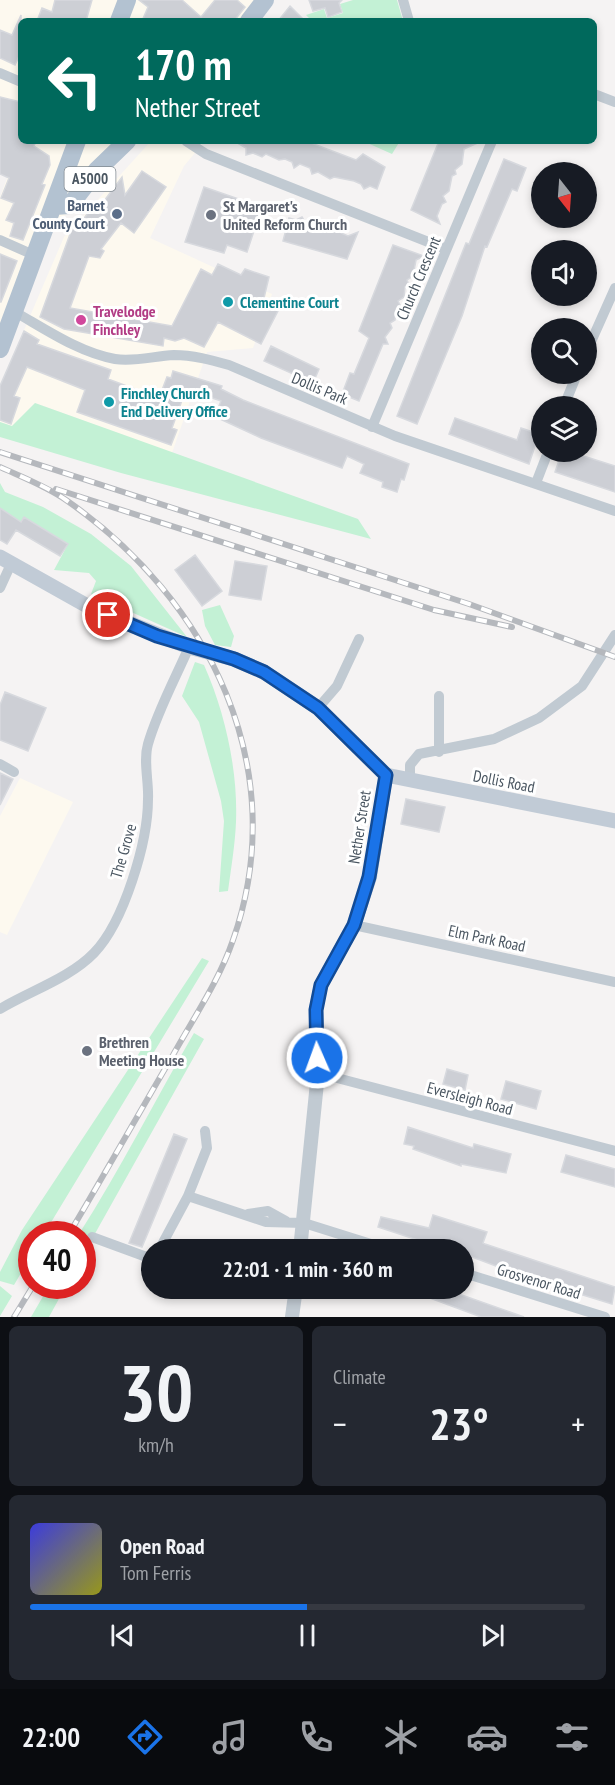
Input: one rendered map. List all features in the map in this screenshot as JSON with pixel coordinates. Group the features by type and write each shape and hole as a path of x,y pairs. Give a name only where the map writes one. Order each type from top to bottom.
{"main road":[{"path":"120,18 127,0"},
{"path":"251,18 265,0"},
{"path":"74,152 93,155 120,144"},
{"name":"A5000","path":"54,206 70,205 97,170 123,144"},
{"path":"74,152 97,170"},
{"path":"0,349 74,152"},
{"name":"Nether Street","path":"6,561 91,608 189,647 234,659 264,672 318,708 386,775"},
{"name":"Dollis Road","path":"386,775 615,821"}],"street":[{"path":"403,0 408,18"},
{"path":"0,74 18,81"},
{"path":"597,95 615,102"},
{"path":"191,144 206,154 446,249"},
{"name":"Church Crescent","path":"372,427 491,144"},
{"path":"0,240 36,256"},
{"path":"597,328 615,288"},
{"name":"Dollis Park","path":"15,312 71,343 113,358 135,360 174,355 200,357 229,365 372,427 615,511"},
{"path":"536,483 544,462"},
{"path":"0,588 6,561"},
{"path":"410,781 410,765 419,754 439,752 494,739 539,718 582,686 615,635"},
{"path":"318,708 337,686 359,639"},
{"name":"The Grove","path":"0,1009 69,972 94,954 104,941 133,876 143,842 148,798 148,744 189,647"},
{"path":"439,752 440,696"},
{"path":"0,764 14,772"},
{"name":"Nether Street","path":"302,1239 318,1073 316,1010 321,985 354,925 369,877 386,775"},
{"name":"Elm Park Road","path":"354,925 615,982"},
{"name":"Eversleigh Road","path":"318,1073 615,1151"},
{"path":"165,1239 188,1196 207,1148 205,1131"},
{"path":"188,1196 266,1222 304,1223 355,1239"},
{"path":"96,1238 141,1254"},
{"name":"Grosvenor Road","path":"474,1276 605,1317"},
{"path":"292,1317 294,1299"}],"shaded area":[{"path":"0,0 265,0 250,18 18,18 18,144 124,144 97,171 36,255 0,349 0,197 11,168 0,163"},
{"path":"148,144 202,144 184,166 150,238 272,294 253,348 207,352 172,453 35,403 12,426 0,422 0,386 64,237"},
{"path":"20,778 73,802 7,935 0,932 0,816"}],"green space":[{"path":"353,0 397,0 402,18 327,18 343,13 340,4"},
{"path":"324,9 327,18 309,18 306,15"},
{"path":"370,144 398,144 392,154"},
{"path":"35,403 358,519 371,539 121,473 0,437 0,422 12,426"},
{"path":"0,483 5,492 43,507 91,534 131,566 187,637 91,594 96,581 89,573 54,570 68,544 24,517 21,522 0,509"},
{"path":"220,605 234,636 231,647 215,645 205,626 202,610"},
{"path":"195,662 204,665 218,702 229,742 235,782 236,822 228,891 219,892 224,821 221,801 199,722 182,696"},
{"path":"202,958 209,961 52,1221 28,1221"},
{"path":"194,1033 204,1039 96,1232 96,1221 87,1221"},
{"path":"18,1238 18,1278 14,1285 0,1281 0,1272"},
{"path":"0,1286 12,1296 0,1316"},
{"path":"41,1299 59,1299 49,1317 31,1317"}],"building":[{"path":"55,0 92,0 87,18 38,18 42,8 52,12"},
{"path":"139,0 182,0 201,17 215,0 237,0 245,7 236,18 143,18 148,7"},
{"path":"309,0 342,0 339,3 342,12 328,17 325,8 313,11"},
{"path":"290,6 302,18 280,18"},
{"path":"18,22 18,58 15,65 0,58 0,30 12,35"},
{"path":"0,97 18,101 18,144 35,144 34,146 49,156 50,165 42,184 45,185 23,240 10,236 14,223 6,220 14,203 1,198 9,178 0,174"},
{"path":"239,144 314,144 356,160 363,154 385,167 377,189 370,186 364,189 361,184 354,181 334,177 330,179 318,172 312,174 310,168 300,164 294,168 292,162 285,159 279,160 266,154 262,157 253,153 246,155 246,148"},
{"path":"438,144 475,144 464,149 462,164 455,170 456,174 452,176 449,191 443,196 446,202 442,204 437,216 440,224 411,210"},
{"path":"504,159 526,168 517,191 512,189 487,247 485,246 462,316 417,424 397,416 466,243 469,244"},
{"path":"142,171 166,187 134,233 121,223 101,249 104,251 100,258 89,256 70,308 172,326 201,269 212,275 218,264 241,275 245,269 269,277 264,298 280,307 261,344 218,322 204,347 184,338 175,341 164,338 163,346 64,329 40,317 74,223 79,226 95,202 101,205 122,177 125,195"},
{"path":"204,187 262,207 247,252 227,245 224,253 185,242"},
{"path":"302,217 305,222 312,224 318,222 321,228 333,232 338,228 341,233 348,236 358,232 347,259 283,241 289,218 296,220"},
{"path":"393,245 424,256 416,260 413,276 407,280 409,285 405,287 404,297 398,301 401,307 396,309 395,320 390,323 392,328 385,337 388,344 383,344 359,401 342,394 350,373 354,374 369,338 359,331"},
{"path":"0,254 17,261 1,302 0,302"},
{"path":"24,331 39,340 37,344 111,370 108,379 159,398 167,377 171,378 173,371 222,386 221,389 243,400 409,464 404,480 401,479 397,492 382,487 383,482 360,473 364,464 347,456 342,468 261,438 218,418 222,407 219,406 221,401 189,390 188,393 185,392 172,428 177,430 171,445 77,412 85,390 27,367 14,396 20,398 11,424 0,420 0,386"},
{"path":"271,346 319,369 313,383 264,361"},
{"path":"455,418 517,440 521,428 531,431 529,464 449,434"},
{"path":"597,460 615,466 615,492 555,472 558,462"},
{"path":"0,508 21,522 24,517 68,544 60,556 16,530 7,544 0,540"},
{"path":"195,555 222,591 202,606 175,570"},
{"path":"235,561 267,566 261,600 229,595"},
{"path":"5,692 46,708 28,751 0,740 0,705"},
{"path":"0,773 13,779 0,805"},
{"path":"406,799 445,807 439,832 401,824"},
{"path":"447,1069 468,1075 465,1090 443,1084"},
{"path":"506,1081 541,1091 536,1109 501,1099"},
{"path":"408,1127 473,1148 474,1144 511,1154 506,1173 461,1164 461,1166 413,1149 414,1146 404,1144"},
{"path":"174,1134 187,1139 145,1239 141,1239 141,1247 129,1243"},
{"path":"566,1155 615,1169 615,1187 561,1172"},
{"path":"433,1215 487,1232 483,1243 485,1244 615,1287 612,1304 525,1277 474,1258 474,1239 415,1239 378,1227 381,1217 429,1228"},
{"path":"433,1299 473,1299 524,1317 481,1317"}],"railway":[{"path":"0,452 469,604 615,657"},
{"path":"0,467 66,500 117,541 161,587 198,638 226,693 244,752 252,813 249,876 233,940 221,970 77,1221"},
{"path":"56,489 434,610 512,627"},
{"path":"14,1317 25,1299"}],"place":[{"name":"Barnet County Court","path":"117,214"},
{"name":"St Margaret's United Reform Church","path":"211,215"},
{"name":"Clementine Court","path":"228,302"},
{"name":"Travelodge Finchley","path":"81,320"},
{"name":"Finchley Church End Delivery Office","path":"109,402"},
{"name":"Brethren Meeting House","path":"87,1051"}],"route":[{"path":"108,615 157,636 234,659 264,672 318,708 386,775 369,877 354,925 321,985 316,1010 317,1058"}]}
